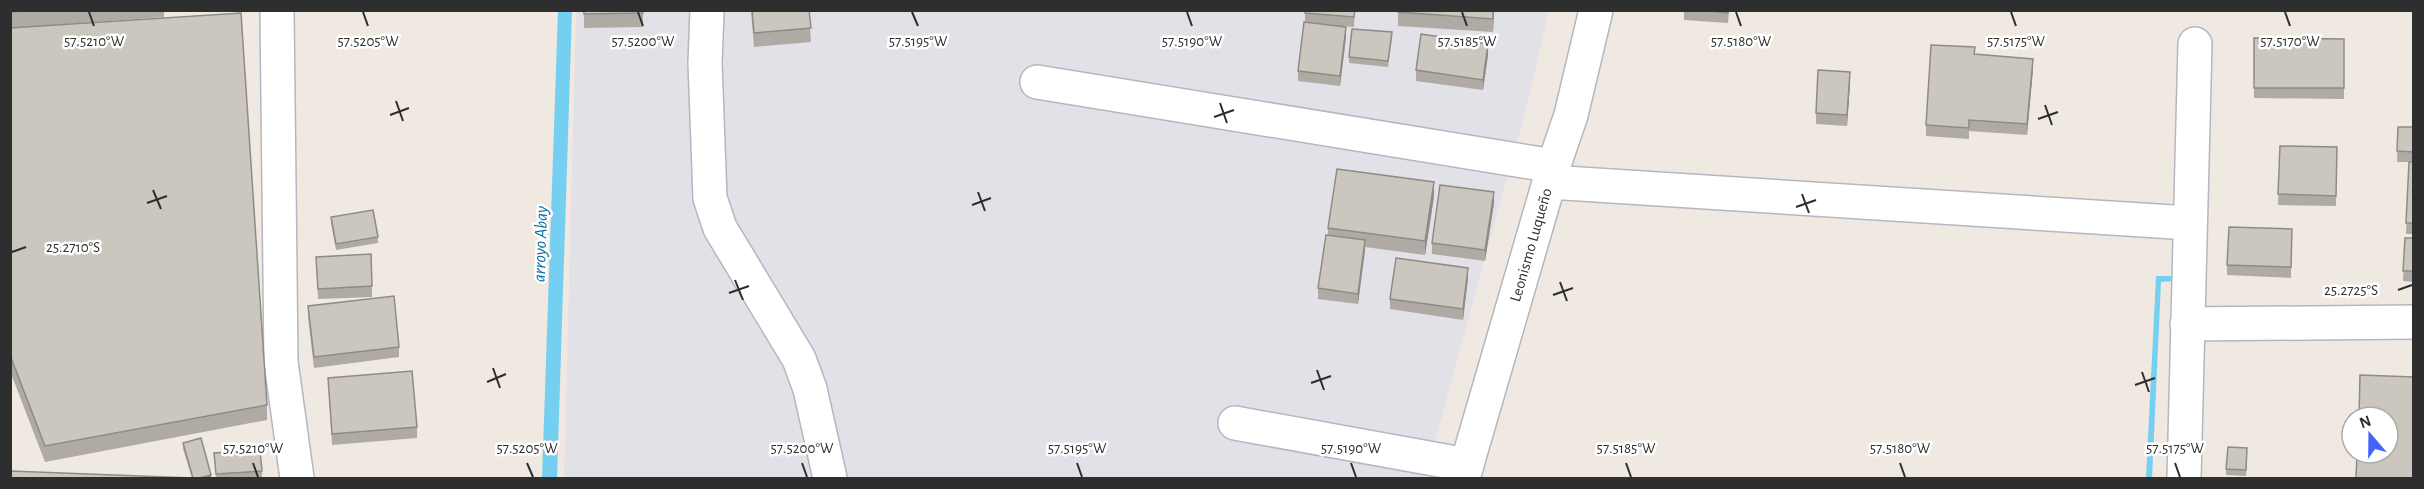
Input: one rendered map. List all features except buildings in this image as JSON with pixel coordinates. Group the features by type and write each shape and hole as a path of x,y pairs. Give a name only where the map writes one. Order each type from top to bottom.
{"street":[{"path":"277,10 281,362 297,478"},
{"path":"706,10 705,63 710,198 720,228 799,359 810,389 830,478"},
{"name":"Leonismo Luqueño","path":"1465,472 1551,174 1571,115 1596,10"},
{"path":"2184,478 2195,44"},
{"path":"1037,82 1551,174 2189,223"},
{"path":"2187,324 2414,322"},
{"path":"1235,423 1465,472"}],"shaded area":[{"path":"576,11 1549,11 1527,105 1425,478 564,478"}],"water":[{"path":"558,11 572,11 557,478 542,478"},
{"path":"2156,276 2174,276 2174,281 2161,282 2152,478 2146,478"}],"water label":[{"name":"arroyo Abay","path":"541,244"}]}
